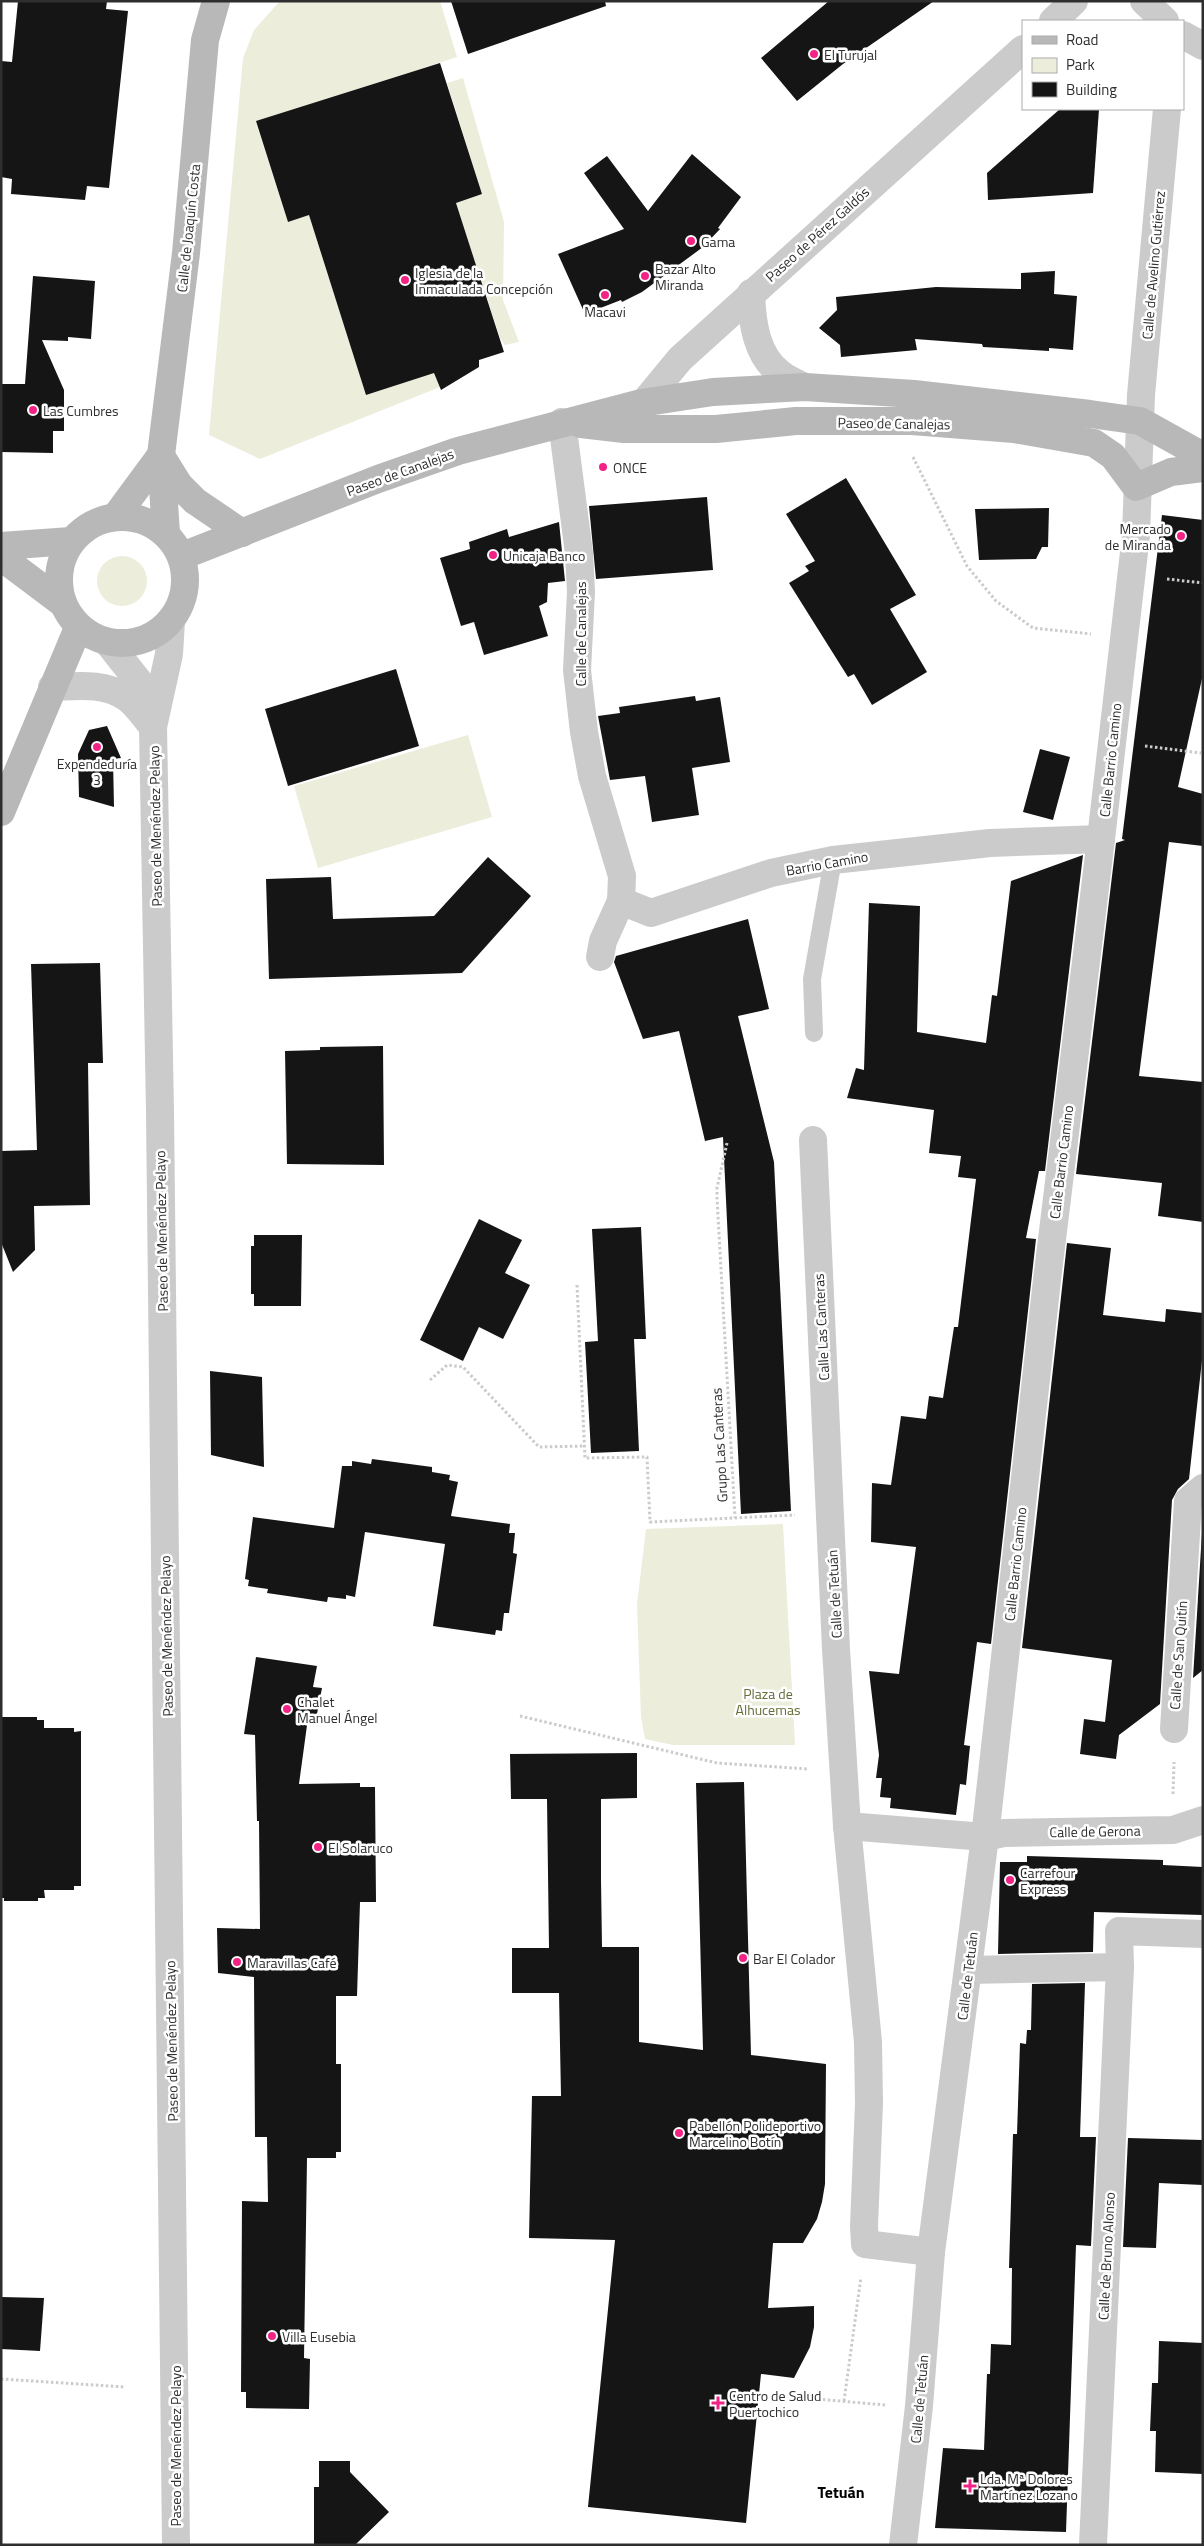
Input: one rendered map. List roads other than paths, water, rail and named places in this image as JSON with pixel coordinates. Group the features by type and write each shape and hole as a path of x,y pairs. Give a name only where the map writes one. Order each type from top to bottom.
{"street":[{"name":"Calle de Joaquín Costa","path":"166,534 160,455 186,252 206,40 216,1"},
{"path":"1054,20 1074,1"},
{"path":"1144,1 1164,20"},
{"path":"1184,36 1203,46"},
{"name":"Paseo de Pérez Galdós","path":"624,429 641,403 680,359 751,293 952,116 1022,50"},
{"name":"Calle de Avelino Gutiérrez","path":"1136,487 1167,110"},
{"name":"Paseo de Canalejas","path":"751,293 752,321 763,354 781,375 805,387"},
{"name":"Paseo de Canalejas","path":"242,533 458,451 562,422 641,403 713,392 805,387 914,394 1140,421 1203,456"},
{"name":"Paseo de Canalejas","path":"562,422 624,429 716,429 796,422 883,421 1014,428 1094,443 1113,456 1136,487"},
{"name":"Calle de Canalejas","path":"562,422 579,553 581,592 577,670 584,732 592,776 622,876 621,901"},
{"name":"Calle de Joaquín Costa","path":"116,516 160,455"},
{"path":"160,455 179,485 195,500 242,533"},
{"path":"1136,487 1171,472 1203,468"},
{"name":"Calle Barrio Camino","path":"986,1837 1047,1280 1136,535 1136,487"},
{"path":"1,557 61,602 78,628 109,644 140,641 171,621 185,590 182,556 166,534 144,520 116,516 89,525 71,541 59,566 61,602"},
{"path":"182,556 242,533"},
{"path":"1,546 71,541"},
{"name":"Paseo de Menéndez Pelayo","path":"171,621 169,654 153,727 160,1121 176,2545"},
{"path":"1,812 78,628"},
{"name":"Paseo de Menéndez Pelayo","path":"109,644 140,683 153,727"},
{"path":"52,687 90,685 110,689 127,698 153,727"},
{"name":"Barrio Camino","path":"621,901 651,913 771,873 833,860 990,843 1101,839"},
{"path":"600,957 603,941 621,901"},
{"name":"Calle Las Canteras","path":"813,1140 830,1513"},
{"name":"Calle de San Quitín","path":"1174,1729 1188,1501 1203,1488"},
{"name":"Calle de Tetuán","path":"830,1513 847,1826 868,2042 869,2103 864,2226 865,2244 931,2252"},
{"name":"Calle de Gerona","path":"986,1837 1004,1834 1173,1830 1203,1820"},
{"path":"847,1826 986,1837"},
{"name":"Calle de Tetuán","path":"903,2545 918,2406 931,2252 986,1837"},
{"name":"Calle de Bruno Alonso","path":"1093,2545 1120,1967 1118,1931 1203,1934"},
{"path":"968,1970 1120,1967"}],"lane":[{"path":"814,1033 812,979 833,860"}],"place":[{"name":"El Turujal","path":"814,54"},
{"name":"Gama","path":"691,241"},
{"name":"Bazar Alto Miranda","path":"645,276"},
{"name":"Iglesia de la Inmaculada Concepción","path":"405,280"},
{"name":"Macavi","path":"605,295"},
{"name":"Las Cumbres","path":"33,410"},
{"name":"ONCE","path":"603,467"},
{"name":"Mercado de Miranda","path":"1181,536"},
{"name":"Unicaja Banco","path":"493,555"},
{"name":"Expendeduría 3","path":"97,747"},
{"name":"Chalet Manuel Ángel","path":"287,1709"},
{"name":"El Solaruco","path":"318,1847"},
{"name":"Carrefour Express","path":"1010,1880"},
{"name":"Bar El Colador","path":"743,1958"},
{"name":"Maravillas Café","path":"237,1962"},
{"name":"Pabellón Polideportivo Marcelino Botín","path":"679,2133"},
{"name":"Villa Eusebia","path":"272,2336"},
{"name":"Centro de Salud Puertochico","path":"718,2403"},
{"name":"Lda. Mª Dolores Martínez Lozano","path":"970,2486"}],"district":[{"name":"Tetuán","path":"841,2492"}],"park label":[{"name":"Plaza de Alhucemas","path":"768,1702"}]}
